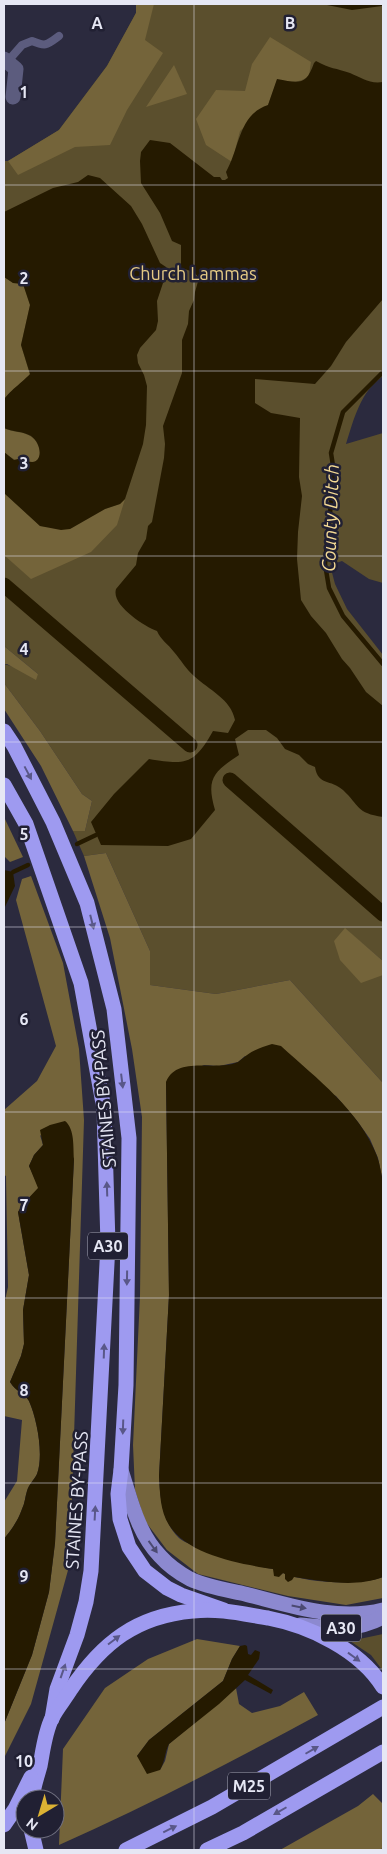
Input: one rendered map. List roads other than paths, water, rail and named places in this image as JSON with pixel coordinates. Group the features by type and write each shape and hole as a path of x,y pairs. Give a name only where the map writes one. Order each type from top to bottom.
{"highway":[{"name":"STAINES BY-PASS","path":"4,730 53,822 87,903 114,1009 129,1138 126,1375 118,1494 120,1519 129,1547 145,1571 167,1588 197,1602 224,1610"},
{"name":"STAINES BY-PASS","path":"4,785 26,824 81,983 104,1109 108,1244 92,1570 77,1635 57,1689 52,1719"},
{"path":"34,1789 52,1719 91,1660 102,1649 128,1630 149,1620 193,1610 224,1610 296,1625 327,1640 356,1658 379,1680 383,1687"},
{"name":"M25","path":"126,1850 212,1807 383,1707"},
{"name":"M25","path":"207,1850 243,1832 383,1752"},
{"path":"4,1825 42,1756"}],"main road":[{"name":"A30","path":"121,1470 131,1506 146,1537 160,1556 189,1578 231,1591 318,1611 341,1614 372,1613 383,1610"},
{"name":"A30","path":"296,1625 347,1629 374,1622 383,1617"}],"street":[{"path":"6,60 16,69 13,97"}],"lane":[{"path":"6,60 22,45 32,41 43,46 60,36"}],"waterway":[{"name":"County Ditch","path":"383,372 343,412 331,453 334,472 325,564 329,588 343,616 383,664"},
{"path":"4,585 190,745"},
{"path":"230,780 383,914"},
{"path":"77,844 96,835"},
{"path":"13,872 28,865"}],"park label":[{"name":"Church Lammas","path":"193,273"}]}
